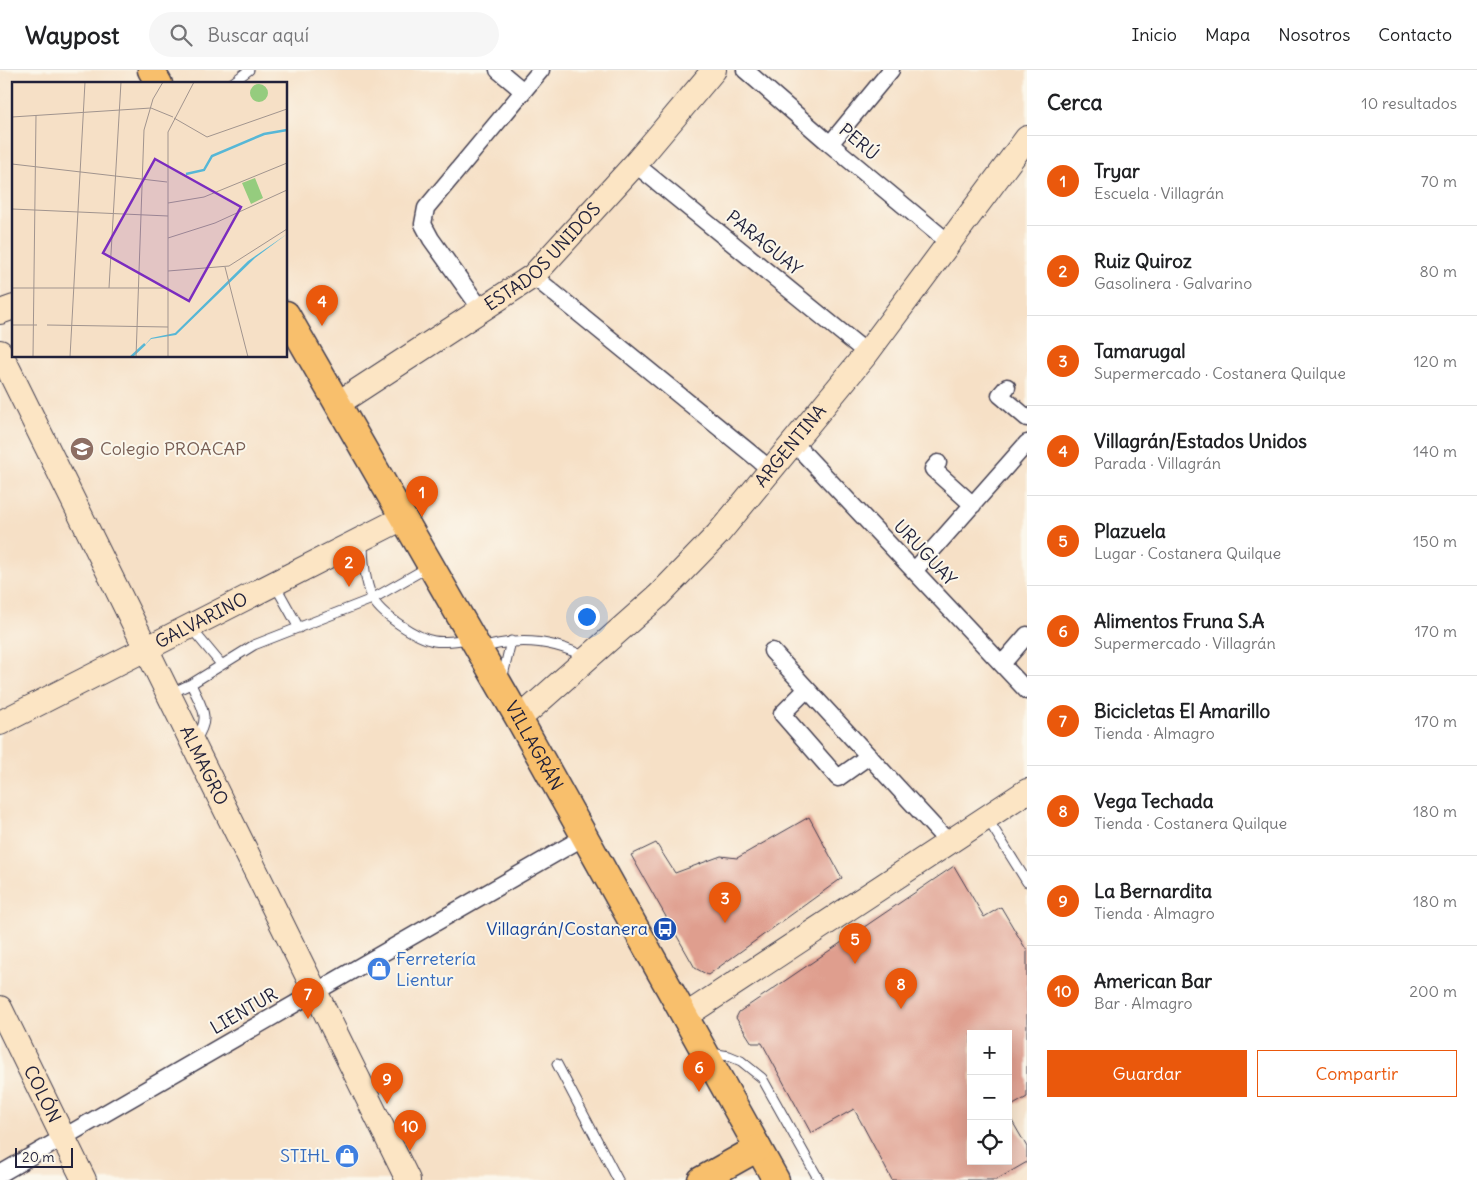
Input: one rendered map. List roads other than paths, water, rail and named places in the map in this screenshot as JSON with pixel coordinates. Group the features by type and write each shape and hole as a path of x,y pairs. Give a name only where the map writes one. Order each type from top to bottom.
{"main road":[{"path":"151,70 158,82"},
{"name":"ESTADOS UNIDOS","path":"337,404 481,308 533,276 635,164 714,70"},
{"name":"ARGENTINA","path":"518,719 588,658 690,564 718,534 866,353 1027,138"},
{"path":"0,312 12,308"},
{"name":"VILLAGRÁN","path":"288,318 500,687 685,1016 758,1148 768,1177"},
{"name":"ALMAGRO","path":"0,352 408,1180"},
{"name":"GALVARINO","path":"0,723 403,518"},
{"path":"685,1016 1027,792"},
{"name":"COLÓN","path":"0,1008 84,1180"},
{"path":"701,1180 758,1148"}],"street":[{"path":"498,70 523,91"},
{"path":"481,308 431,240 424,224 426,208 540,70"},
{"name":"PERÚ","path":"746,70 830,144 950,243"},
{"path":"830,144 891,70"},
{"name":"PARAGUAY","path":"635,164 866,353"},
{"path":"533,276 770,469"},
{"path":"1007,387 1000,395 1027,418"},
{"name":"URUGUAY","path":"794,442 1027,691"},
{"path":"914,571 1027,443"},
{"path":"938,463 933,468 972,505"},
{"path":"1002,664 1027,635"},
{"path":"772,651 948,842"},
{"path":"807,689 782,714 838,778 869,756"},
{"name":"LIENTUR","path":"0,1174 316,994 584,837"}],"lane":[{"path":"234,82 249,70"},
{"path":"363,538 363,566 372,599 407,630 435,642 475,644 511,641 546,643 574,651 588,658"},
{"path":"169,694 191,684 254,645 372,599 430,566"},
{"path":"274,584 299,628"},
{"path":"190,627 221,664"},
{"path":"500,687 511,641"},
{"path":"191,684 205,716 204,728 193,743"},
{"path":"986,818 1027,882"},
{"path":"705,1053 717,1053 735,1059 752,1069 762,1078 819,1180"},
{"path":"557,1064 618,1180"}],"place":[{"name":"Villagrán/Estados Unidos","path":"322,326"},
{"name":"Colegio PROACAP","path":"82,449"},
{"name":"Tryar","path":"422,517"},
{"name":"Ruiz Quiroz","path":"349,587"},
{"name":"Tamarugal","path":"725,923"},
{"name":"Villagrán/Costanera","path":"665,929"},
{"name":"Plazuela","path":"855,964"},
{"name":"Ferretería Lientur","path":"379,969"},
{"name":"Vega Techada","path":"901,1009"},
{"name":"Bicicletas El Amarillo","path":"308,1019"},
{"name":"Alimentos Fruna S.A","path":"699,1092"},
{"name":"La Bernardita","path":"387,1104"},
{"name":"American Bar","path":"410,1151"},
{"name":"STIHL","path":"347,1156"}]}
